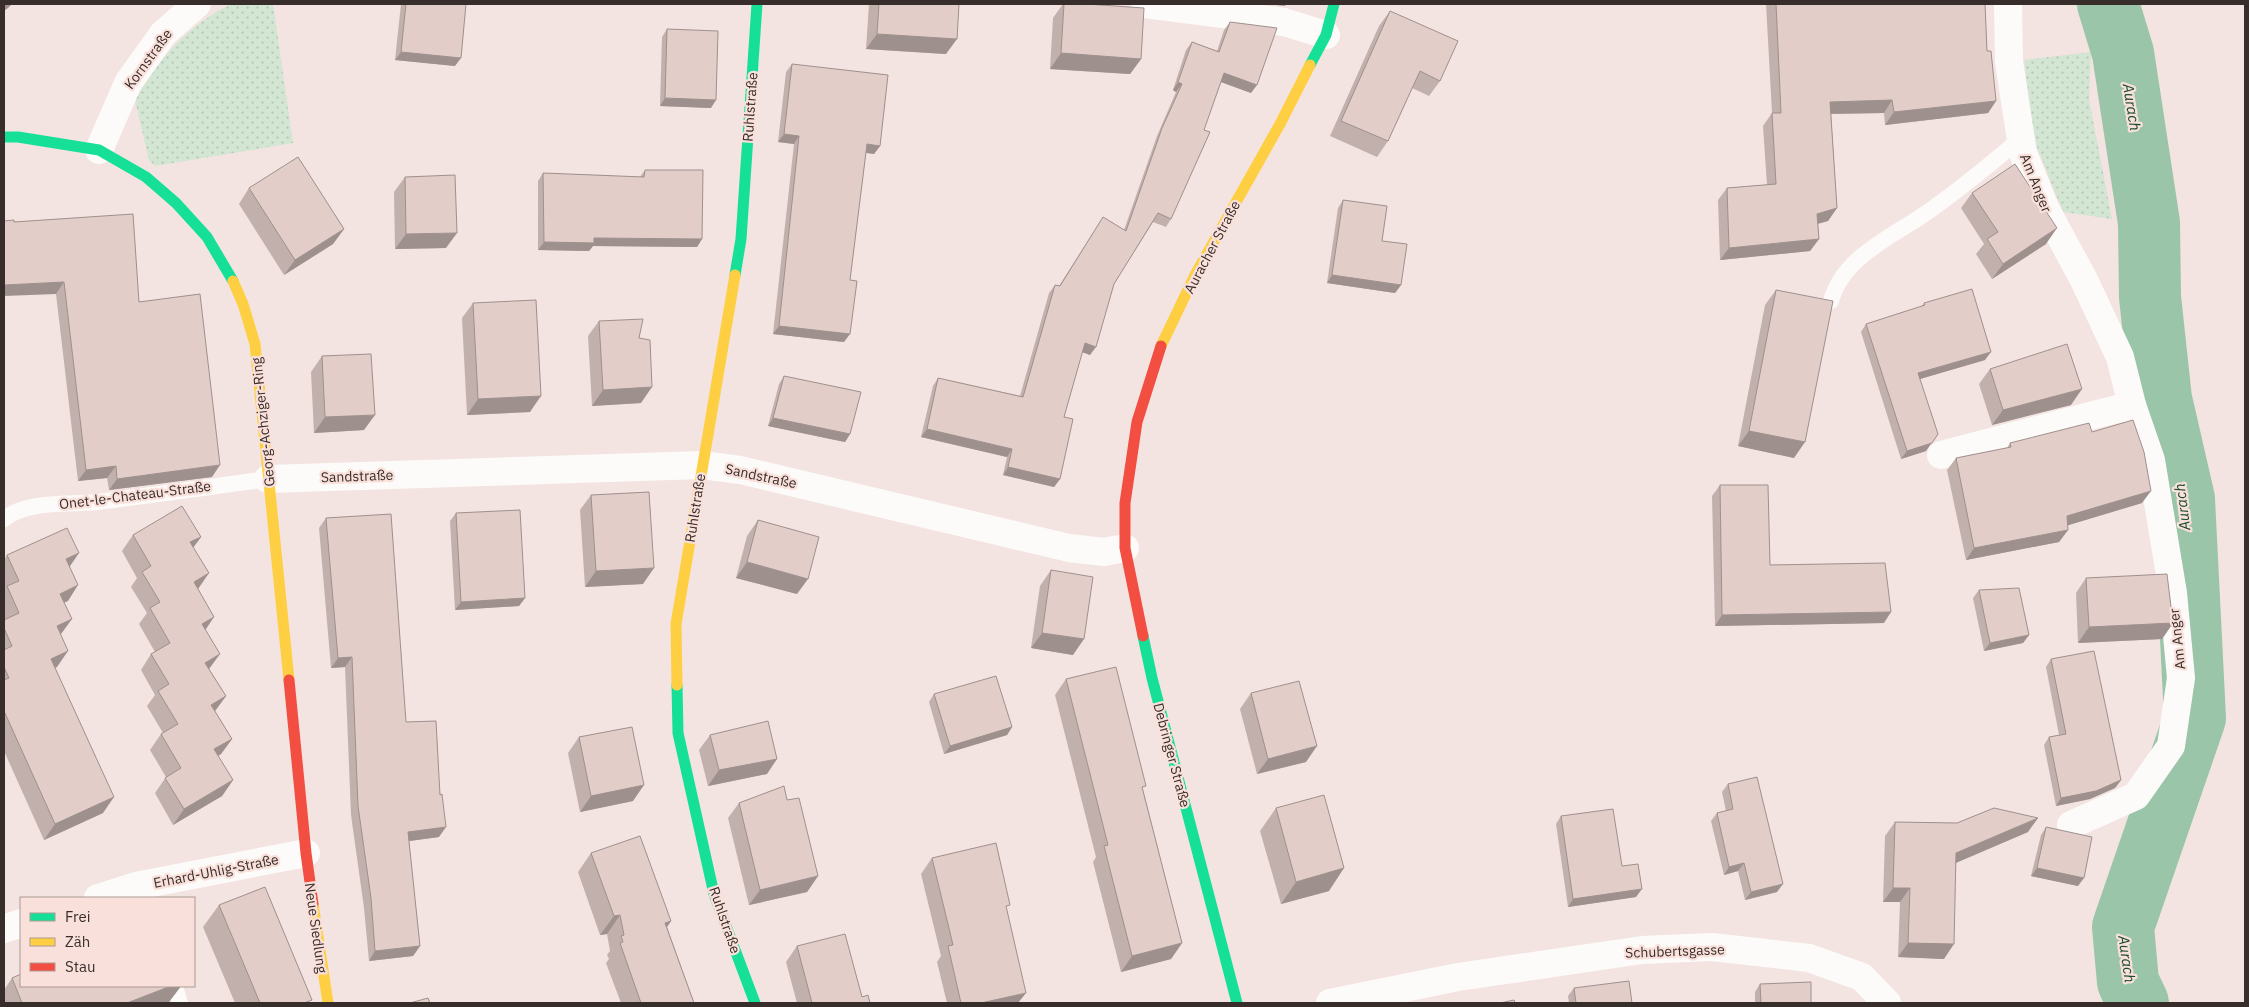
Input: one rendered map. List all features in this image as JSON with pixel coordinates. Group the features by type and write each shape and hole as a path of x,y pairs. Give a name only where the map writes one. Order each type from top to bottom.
{"street":[{"name":"Kornstraße","path":"99,150 128,83 163,34 197,4"},
{"name":"Ruhlstraße","path":"755,1003 714,894 678,733 676,624 742,239 757,4"},
{"path":"1146,4 1284,22 1326,35"},
{"name":"Auracher Straße","path":"1125,503 1137,422 1159,351 1195,275 1280,124 1326,35 1334,4"},
{"name":"Am Anger","path":"2008,4 2009,62 2023,154 2045,208 2084,280 2120,357 2132,405 2151,460 2173,593 2181,678 2170,746 2136,796 2071,825"},
{"name":"Georg-Achziger-Ring","path":"4,137 18,137 99,150 146,177 176,203 207,237 230,274 243,304 255,344 306,853"},
{"path":"1941,455 2132,405"},
{"name":"Sandstraße","path":"268,479 702,465 740,470 1069,548 1104,552 1125,548"},
{"name":"Debringer Straße","path":"1125,503 1125,548 1152,678 1238,1003"},
{"name":"Erhard-Uhlig-Straße","path":"105,897 150,891 306,853"},
{"name":"Neue Siedlung","path":"306,853 328,1003"},
{"path":"4,929 20,923"},
{"name":"Schubertsgasse","path":"1330,1003 1423,994 1458,977 1642,950 1712,947 1809,958 1862,977 1887,1003"}],"lane":[{"path":"1831,301 1834,288 1862,255 1935,207 2020,139"},
{"name":"Onet-le-Chateau-Straße","path":"4,519 9,515 38,506 94,502 268,479"},
{"path":"175,987 180,1003"}],"green space":[{"path":"231,4 273,4 293,143 155,166 149,160 135,101 153,72 175,45 201,22"},
{"path":"2091,52 2089,99 2112,219 2063,212 2034,140 2024,60"}],"building":[{"path":"406,4 466,4 461,58 401,52"},
{"path":"879,4 959,4 957,39 877,34"},
{"path":"1064,4 1144,8 1141,59 1061,53"},
{"path":"1776,4 1985,4 1987,51 1991,51 1996,101 1894,112 1892,100 1830,102 1837,208 1817,214 1819,239 1729,248 1727,188 1776,184 1772,113 1781,113"},
{"path":"1390,11 1458,41 1440,81 1420,71 1388,141 1341,121"},
{"path":"1230,22 1277,28 1257,85 1224,73 1204,130 1210,132 1171,219 1158,213 1114,284 1096,347 1085,343 1064,417 1073,419 1060,479 1008,467 1012,449 927,429 938,378 1023,397 1055,285 1060,286 1103,217 1126,231 1162,128 1182,84 1178,82 1192,42 1219,52"},
{"path":"667,29 718,31 716,100 665,98"},
{"path":"792,64 888,75 880,146 867,144 850,280 857,281 850,334 779,326 799,136 784,134"},
{"path":"298,157 344,229 295,260 249,188"},
{"path":"2015,164 2057,228 2003,264 1987,239 1998,232 1972,193"},
{"path":"645,170 703,170 702,239 594,238 594,243 544,242 543,173 644,177"},
{"path":"455,175 457,233 406,234 405,177"},
{"path":"1343,200 1387,206 1382,241 1407,244 1401,285 1332,275"},
{"path":"133,214 139,302 200,294 220,465 117,479 116,466 86,470 64,282 4,285 4,221 14,220 14,222"},
{"path":"1972,289 1991,352 1918,373 1938,434 1932,443 1907,451 1866,324 1925,305 1924,303"},
{"path":"1776,290 1833,301 1805,442 1749,431"},
{"path":"536,300 541,396 478,399 473,303"},
{"path":"643,319 639,338 650,340 652,387 603,390 599,321"},
{"path":"2067,344 2082,389 2003,410 1990,369"},
{"path":"371,354 375,415 325,417 322,356"},
{"path":"784,376 861,392 850,434 773,418"},
{"path":"2133,420 2144,452 2151,491 2067,516 2068,530 1974,548 1956,458 2011,447 2010,443 2089,423 2092,432"},
{"path":"1720,485 1768,485 1770,565 1885,563 1891,612 1722,615"},
{"path":"649,492 654,568 596,571 591,495"},
{"path":"182,506 201,537 190,542 209,573 194,582 214,617 202,624 220,654 205,663 226,696 211,705 232,739 214,749 233,780 184,809 165,778 181,768 161,734 178,724 158,691 169,684 151,654 170,643 150,608 160,602 142,572 151,566 133,535"},
{"path":"520,510 525,598 461,602 456,513"},
{"path":"391,514 406,722 436,721 440,795 442,794 446,827 408,832 420,946 375,951 371,898 358,806 352,657 338,658 326,518"},
{"path":"758,520 819,537 808,579 747,562"},
{"path":"67,528 79,553 66,559 78,585 60,594 72,619 57,626 68,651 51,659 114,797 55,824 4,711 4,680 9,678 4,667 4,650 12,646 4,628 4,620 19,613 7,586 19,581 7,555"},
{"path":"1051,570 1093,577 1084,639 1042,633"},
{"path":"2167,574 2173,623 2089,627 2086,578"},
{"path":"2019,588 2029,635 1990,643 1979,590"},
{"path":"2094,651 2121,780 2096,791 2061,798 2049,737 2066,734 2051,659"},
{"path":"1116,667 1146,786 1142,787 1182,943 1132,956 1104,846 1108,845 1066,679"},
{"path":"996,676 1012,727 950,746 934,694"},
{"path":"1299,681 1317,746 1268,759 1251,693"},
{"path":"768,721 777,759 719,770 710,735"},
{"path":"632,727 644,785 591,796 579,737"},
{"path":"1757,777 1783,884 1751,892 1744,863 1729,867 1717,813 1733,809 1728,784"},
{"path":"784,786 787,800 799,798 818,876 760,890 739,803"},
{"path":"1324,795 1344,868 1296,882 1276,808"},
{"path":"1994,808 2038,818 1956,853 1954,944 1908,943 1910,888 1893,888 1895,822 1957,823"},
{"path":"1613,809 1622,866 1638,864 1642,889 1573,899 1561,816"},
{"path":"2046,827 2092,837 2084,878 2037,868"},
{"path":"640,836 671,921 665,923 694,1003 641,1003 620,943 623,942 621,936 624,935 620,915 614,916 591,853"},
{"path":"996,843 1010,905 1006,906 1026,993 981,1003 961,1003 948,946 953,945 932,858"},
{"path":"265,887 312,1000 304,1003 260,1003 219,905"},
{"path":"845,934 862,997 868,995 870,1003 812,1003 797,946"},
{"path":"20,974 20,987 168,987 127,1003 22,1003 12,978"},
{"path":"1629,981 1632,1003 1576,1003 1574,988"},
{"path":"1811,982 1811,1003 1761,1003 1760,984"},
{"path":"428,998 430,1003 410,1003"},
{"path":"1514,1000 1515,1003 1500,1003"}],"waterway":[{"name":"Aurach","path":"2108,4 2123,53 2149,223 2150,297 2161,399 2184,499 2195,718 2123,927 2128,982 2138,1003"}],"traffic: fast":[{"path":"735,275 741,239 757,4"},
{"path":"1310,65 1326,35 1334,4"},
{"path":"4,137 18,137 99,150 146,177 176,203 207,237 233,281"},
{"path":"1143,636 1152,678 1237,1003"},
{"path":"677,685 678,733 714,894 755,1003"}],"traffic: slow":[{"path":"1161,346 1195,275 1280,124 1310,65"},
{"path":"677,685 676,624 735,275"},
{"path":"233,281 243,304 255,344 289,680"},
{"path":"313,904 328,1003"}],"traffic: jam":[{"path":"1143,636 1125,548 1125,503 1137,422 1161,346"},
{"path":"289,680 306,853 313,904"}]}
